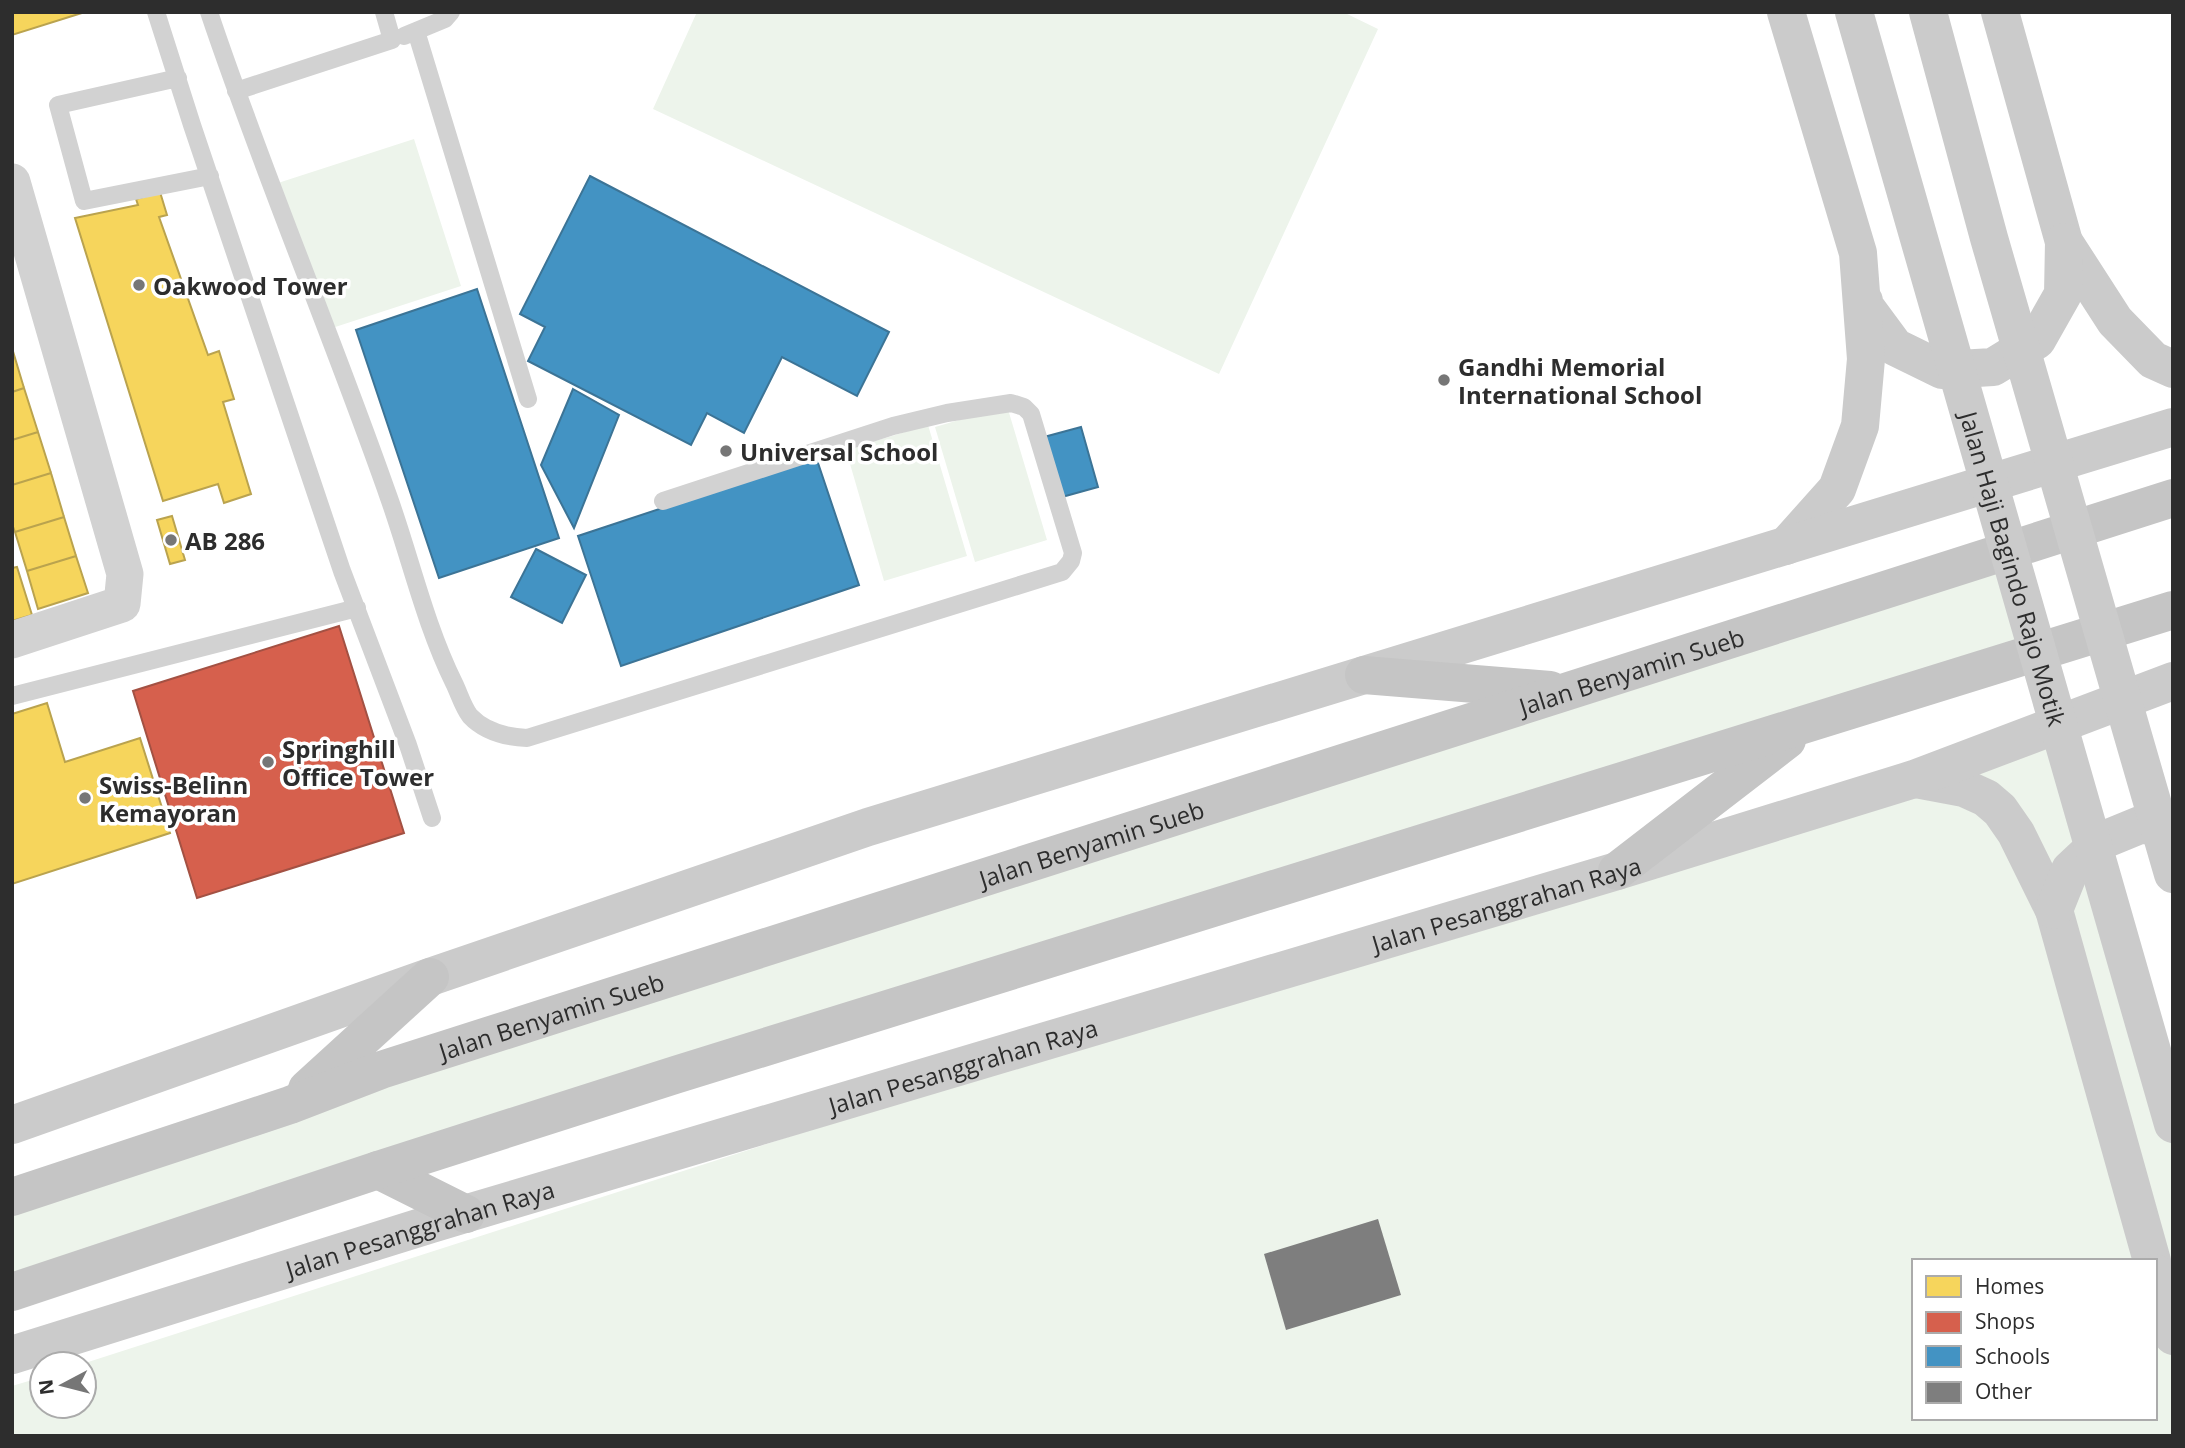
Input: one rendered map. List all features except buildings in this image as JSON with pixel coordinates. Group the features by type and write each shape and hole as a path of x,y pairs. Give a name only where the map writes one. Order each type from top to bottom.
{"main road":[{"path":"1786,12 1858,253 1864,305 1895,347 1942,370 1993,367 2037,340 2063,294 2064,242 2000,12"},
{"name":"Jalan Haji Bagindo Rajo Motik","path":"1854,12 2173,1124"},
{"path":"1928,12 1997,265 2173,874"},
{"path":"2064,242 2115,321 2153,360 2173,369"},
{"path":"1784,547 1837,489 1860,426 1866,359 1858,253"},
{"path":"12,1125 430,977 869,827 2173,427"},
{"name":"Jalan Benyamin Sueb","path":"12,1197 290,1105 381,1070 2173,498"},
{"path":"12,1292 378,1170 688,1071 2173,610"},
{"path":"1364,675 1570,691"},
{"path":"1914,779 2173,681"},
{"path":"1616,871 1808,723"},
{"path":"1914,779 1964,788 1986,798 2000,810 2016,833 2054,909 2151,1259"},
{"name":"Jalan Pesanggrahan Raya","path":"12,1354 466,1214 1616,871 1914,779"},
{"path":"2054,909 2070,870 2101,841 2140,825 2173,826"},
{"path":"290,1105 430,977"},
{"path":"378,1170 466,1214"},
{"path":"2157,1280 2173,1336"}],"street":[{"path":"12,182 125,573 122,604 12,640"}],"lane":[{"path":"156,12 342,571 408,745 432,818"},
{"path":"209,12 236,91 354,401 442,659 469,715 487,729 508,737 527,738 1062,572 1073,553 1031,414 1024,407 1010,403 947,413 893,426 663,501"},
{"path":"384,12 392,40"},
{"path":"236,91 392,40 445,19 451,12"},
{"path":"416,31 528,399"},
{"path":"177,78 58,104 84,201 210,176"},
{"path":"12,696 357,608"}],"shaded area":[{"path":"697,12 1343,12 1378,29 1219,374 653,109"},
{"path":"414,139 461,286 326,330 278,183"},
{"path":"1007,406 1047,540 975,562 935,427"},
{"path":"928,425 967,556 884,581 846,450"},
{"path":"2009,552 2038,654 12,1293 12,1197"},
{"path":"2058,723 2173,1124 2173,1336 2157,1286 2157,1259 1912,1259 1912,1420 2157,1420 2157,1290 2173,1347 2173,1436 12,1436 12,1386 28,1381 28,1420 98,1420 98,1359 1617,871"}],"place":[{"name":"Oakwood Tower","path":"139,285"},
{"name":"Gandhi Memorial International School","path":"1444,380"},
{"name":"Universal School","path":"726,451"},
{"name":"AB 286","path":"171,540"},
{"name":"Springhill Office Tower","path":"268,762"},
{"name":"Swiss-Belinn Kemayoran","path":"85,798"}]}
